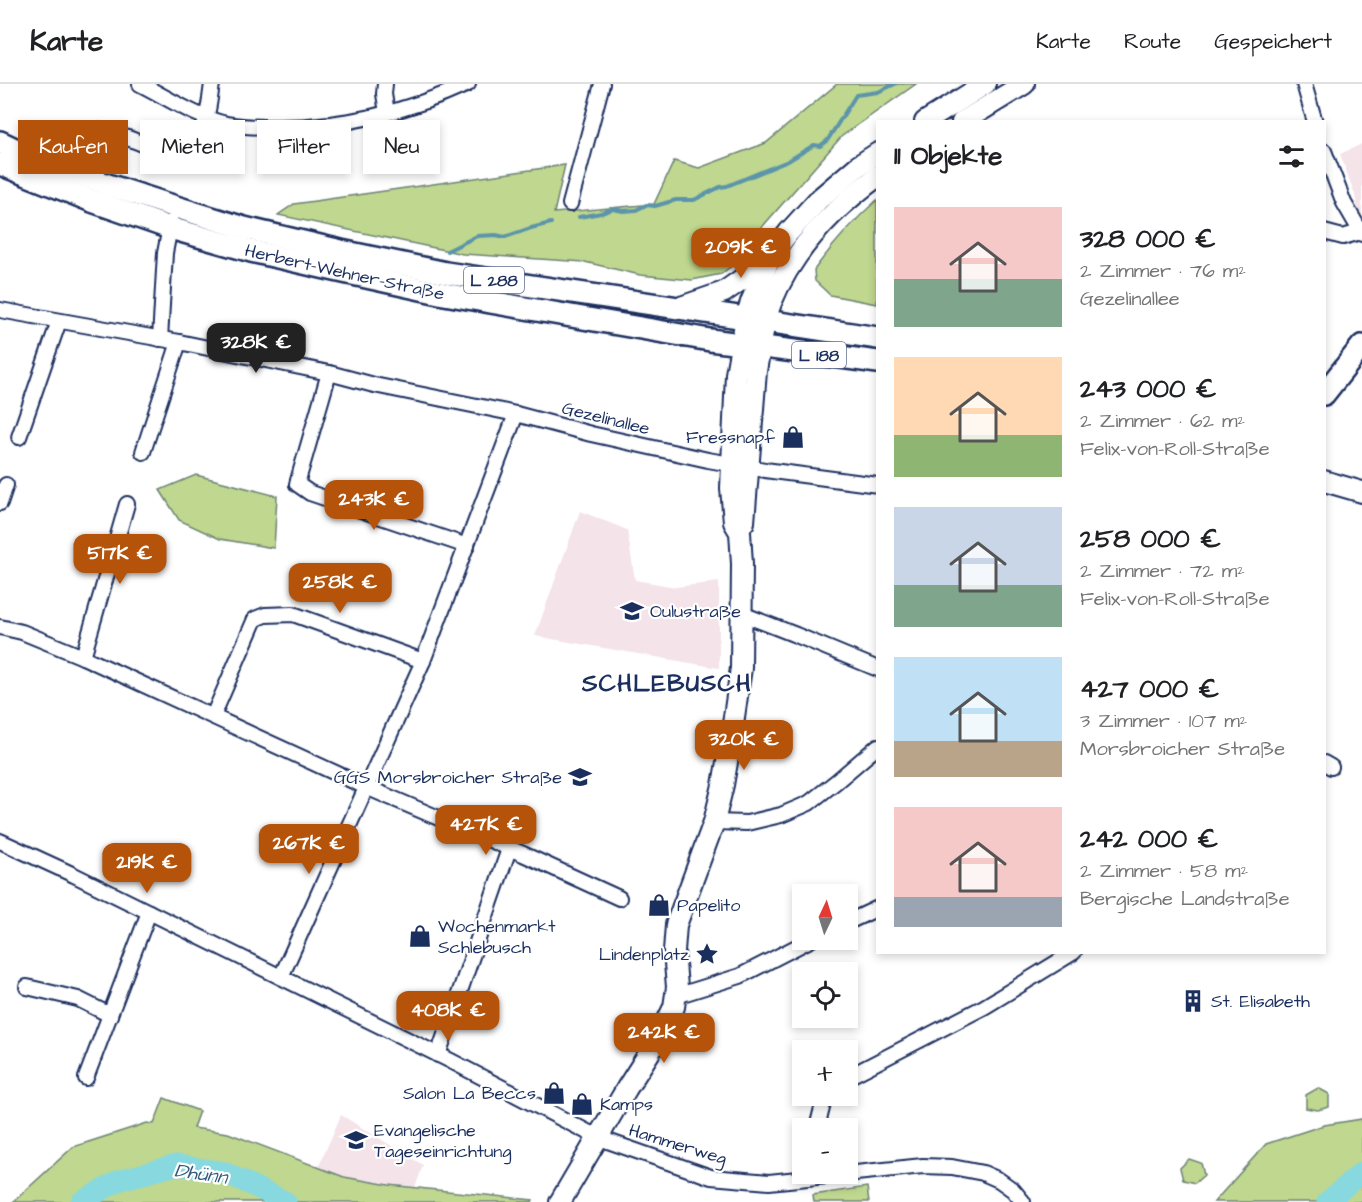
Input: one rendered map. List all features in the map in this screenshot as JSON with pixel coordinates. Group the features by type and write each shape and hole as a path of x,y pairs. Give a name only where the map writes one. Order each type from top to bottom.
{"main road":[{"path":"928,120 985,84"},
{"path":"965,120 1024,84"},
{"name":"Herbert-Wehner-Straße","path":"0,142 70,182"},
{"path":"678,308 724,292 748,275 772,254 818,200 858,166 876,154"},
{"name":"Herbert-Wehner-Straße","path":"0,164 70,182 173,218 251,251 444,294 528,309 750,346 876,362"},
{"path":"756,320 771,305 794,260 816,232 840,207 876,178"},
{"name":"Herbert-Wehner-Straße","path":"173,218 244,228 446,273 876,338"},
{"path":"560,1202 660,1036 674,1007 677,987 674,951 676,925 714,822 730,745 741,668 740,532 744,522 740,466 753,401 750,346 756,320 751,302 772,254"},
{"path":"1326,391 1362,346"},
{"path":"1326,483 1362,493"}],"street":[{"path":"140,84 207,118 228,124 297,128 358,120 387,113 416,105 468,84"},
{"path":"70,182 86,140 98,131 109,132 162,152 177,154 188,150 200,138 207,118 212,84"},
{"path":"385,84 387,113"},
{"path":"570,204 602,84"},
{"path":"1304,84 1314,120"},
{"path":"1326,156 1344,203 1361,233 1343,237 1326,233"},
{"path":"160,339 165,253 173,218"},
{"name":"Gezelinallee","path":"0,310 179,342 329,373 374,385 516,414 643,446 740,466 876,485"},
{"path":"20,437 59,321"},
{"path":"143,452 179,342"},
{"path":"329,373 297,484 310,493 467,546"},
{"path":"281,977 423,661 516,414"},
{"path":"0,503 6,485"},
{"path":"83,657 127,504"},
{"path":"213,716 255,619 265,615 292,614 423,661"},
{"path":"742,614 876,668"},
{"path":"0,627 22,632 83,657 366,787 619,898"},
{"path":"714,822 747,823 781,815 800,807 837,781 876,748"},
{"name":"Hammerweg","path":"0,840 438,1054 599,1137 711,1177 769,1182 792,1178"},
{"path":"438,1054 509,849"},
{"path":"858,917 876,909"},
{"path":"86,1078 149,912"},
{"path":"676,996 740,976 792,949"},
{"path":"858,1072 984,1007 1071,954"},
{"path":"27,987 78,999 110,1016"},
{"name":"Hammerweg","path":"858,1171 923,1166 952,1167 983,1173 999,1180 1013,1190 1023,1202"}],"shaded area":[{"path":"1362,144 1362,217 1340,154"},
{"name":"Oulustraße","path":"580,511 627,530 635,580 676,587 719,582 719,668 535,636"},
{"name":"Evangelische Tageseinrichtung","path":"341,1115 423,1165 413,1194 315,1175"}],"green space":[{"path":"837,84 916,84 842,136 763,226 745,256 721,274 692,280 640,275 585,262 463,254 278,215 294,204 565,165 554,213 654,204 674,161 699,168 766,143"},
{"path":"876,201 876,304 830,295 815,281 814,270 860,216"},
{"path":"196,475 277,496 274,548 220,539 179,520 160,490"},
{"path":"1318,1088 1329,1094 1329,1107 1318,1110 1306,1108 1306,1095"},
{"path":"164,1098 199,1111 193,1128 228,1133 344,1177 389,1185 533,1200 532,1202 13,1202 73,1147 147,1123 154,1124"},
{"path":"1362,1119 1362,1202 1214,1202 1266,1144 1324,1125"},
{"path":"1189,1159 1201,1163 1204,1175 1195,1183 1183,1180 1180,1168"},
{"path":"867,1187 869,1202 814,1202 813,1195"}],"waterway":[{"path":"579,217 613,209 636,210 646,205 655,206 676,200 694,200 720,187 788,161 814,145 820,146 827,141 856,95 878,92 895,84"},
{"path":"447,251 477,236 505,237 551,223"},
{"name":"Dhünn","path":"81,1202 120,1180 176,1165 224,1172 286,1202"},
{"name":"Dhünn","path":"1327,1202 1362,1172"}],"place":[{"name":"Fressnapf","path":"793,437"},
{"name":"Oulustraße","path":"632,611"},
{"name":"GGS Morsbroicher Straße","path":"580,777"},
{"name":"Papelito","path":"659,905"},
{"name":"Wochenmarkt Schlebusch","path":"420,936"},
{"name":"Lindenplatz","path":"707,954"},
{"name":"St. Elisabeth","path":"1193,1001"},
{"name":"Salon La Beccs","path":"554,1093"},
{"name":"Kamps","path":"582,1104"},
{"name":"Evangelische Tageseinrichtung","path":"356,1140"}],"district":[{"name":"SCHLEBUSCH","path":"667,683"}]}
